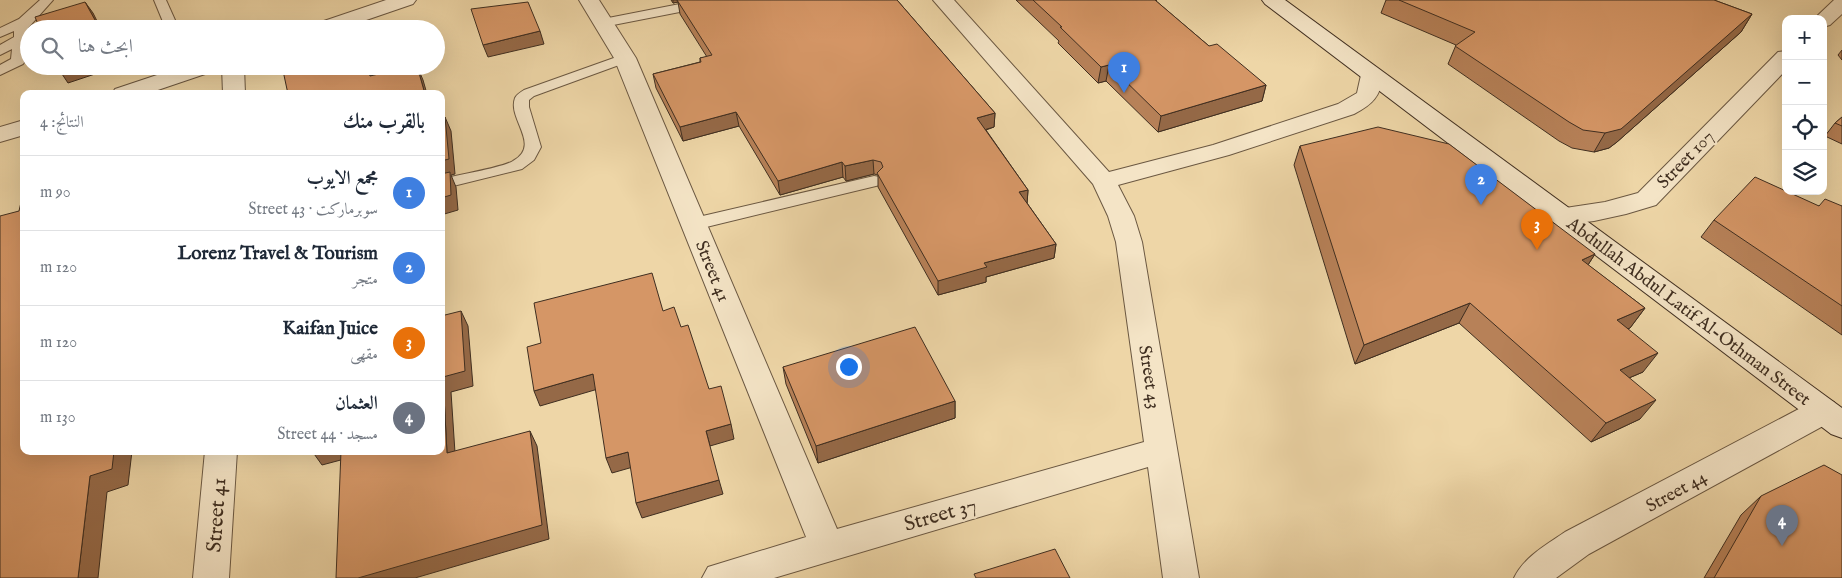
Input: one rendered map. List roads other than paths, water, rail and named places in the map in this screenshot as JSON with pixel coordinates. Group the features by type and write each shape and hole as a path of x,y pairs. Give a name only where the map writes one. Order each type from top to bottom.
{"street":[{"path":"346,20 406,0"},
{"name":"Street 41","path":"589,0 625,58 827,546"},
{"name":"Street 43","path":"943,0 1104,180 1121,216 1128,242 1181,578"},
{"name":"Abdullah Abdul Latif Al-Othman Street","path":"1272,0 1833,418"},
{"path":"1827,17 1842,3"},
{"name":"Street 107","path":"1561,216 1594,214 1623,208 1647,199 1783,60"},
{"path":"134,90 176,75"},
{"path":"233,75 234,90"},
{"path":"1104,180 1221,150 1346,109 1363,101 1371,90 1372,75"},
{"path":"0,135 20,128"},
{"name":"Street 44","path":"1532,578 1546,565 1577,543 1833,418"},
{"name":"Street 37","path":"720,578 1161,450"},
{"name":"Street 41","path":"211,578 221,455"}],"lane":[{"path":"26,20 47,0"},
{"path":"160,0 169,20"},
{"path":"603,23 690,6"},
{"path":"0,33 20,24"},
{"path":"0,51 20,39"},
{"path":"0,71 18,61 20,46"},
{"path":"445,183 517,166 529,157 533,147 522,108 522,98 529,92 625,58"},
{"path":"694,224 874,181"}],"place":[{"name":"مجمع الايوب","path":"1124,93"},
{"name":"Lorenz Travel & Tourism","path":"1481,205"},
{"name":"Kaifan Juice","path":"1537,250"},
{"name":"العثمان","path":"1782,546"}]}
